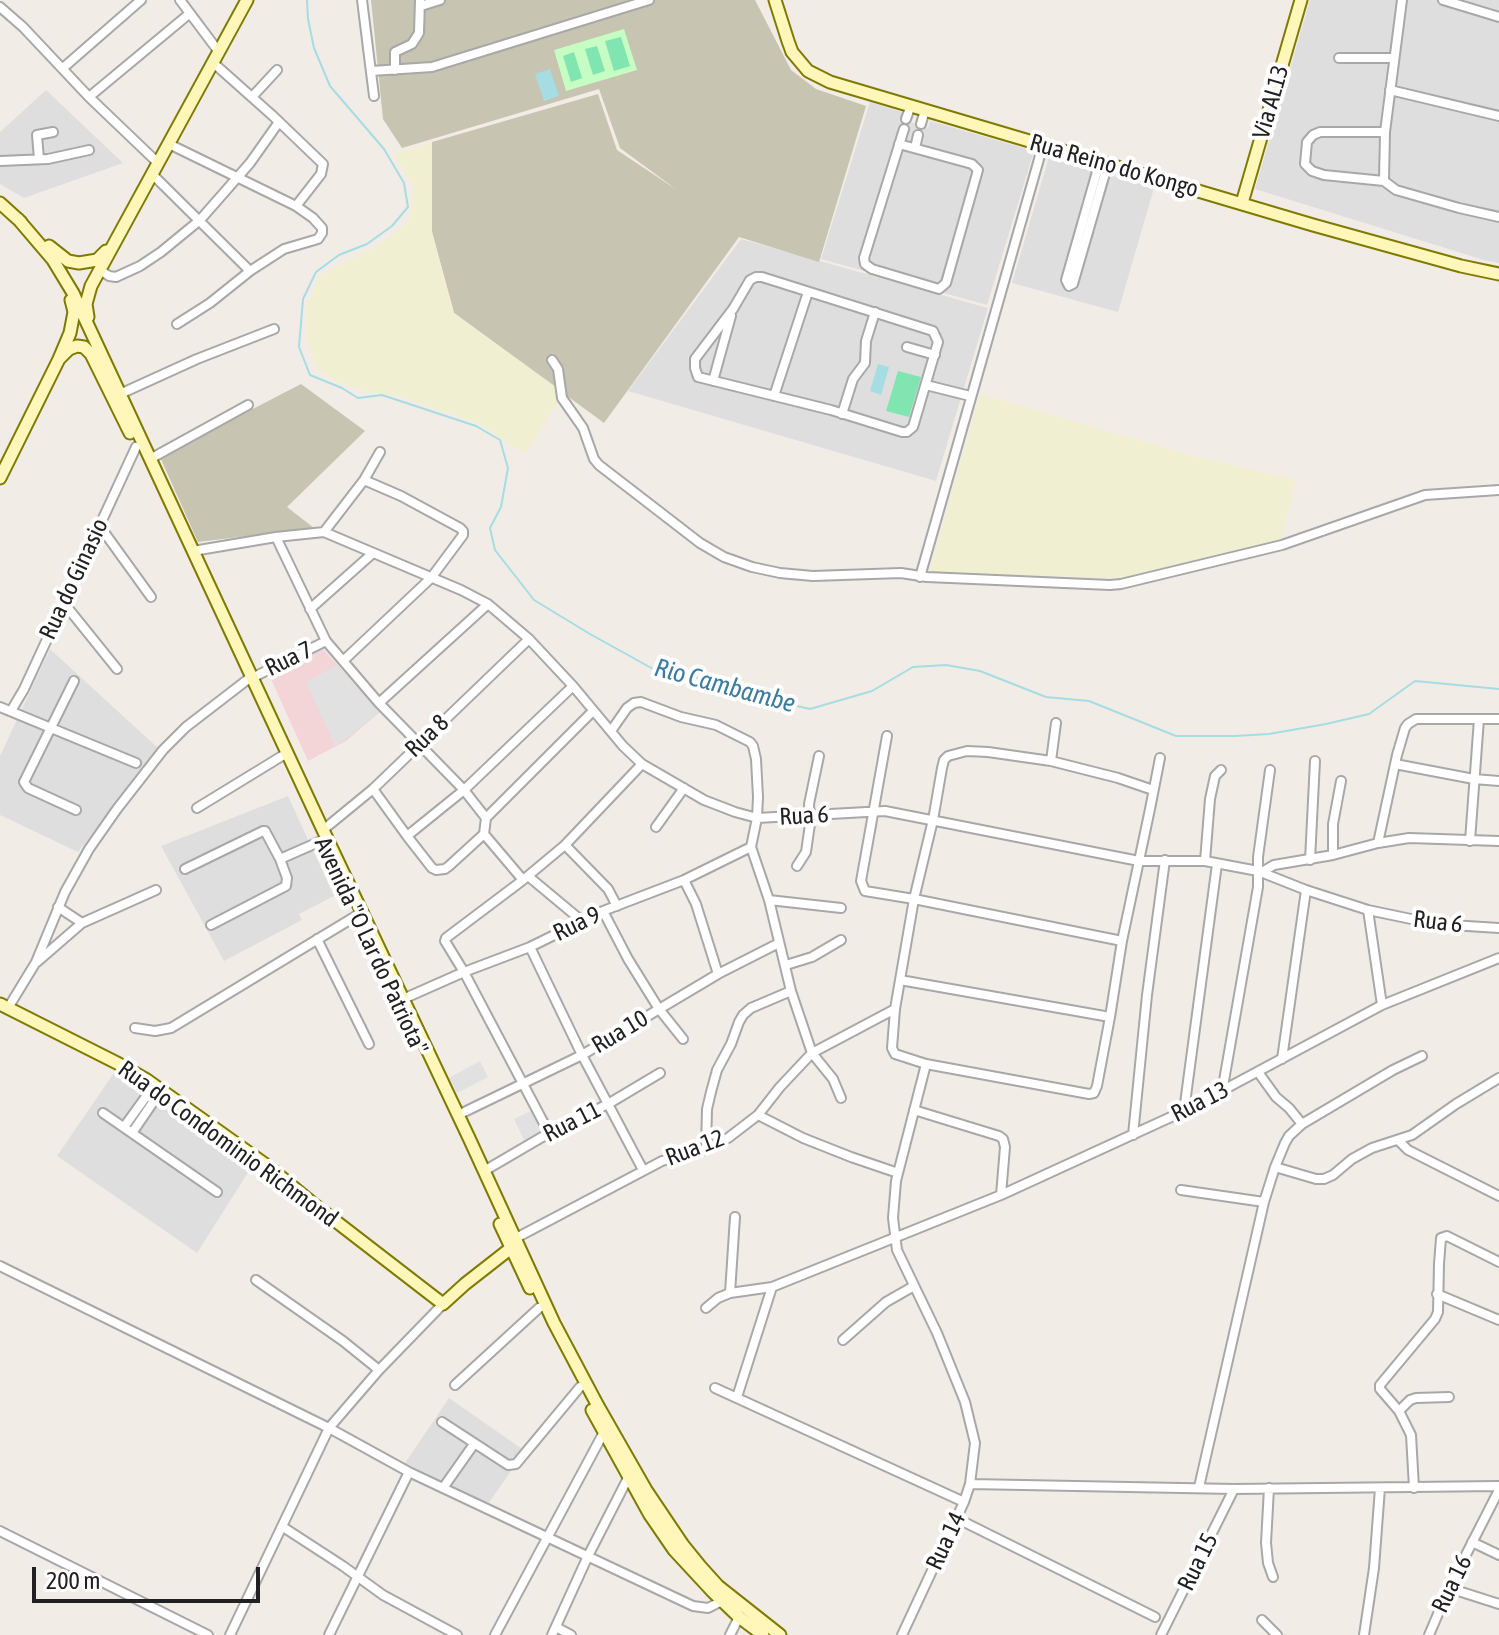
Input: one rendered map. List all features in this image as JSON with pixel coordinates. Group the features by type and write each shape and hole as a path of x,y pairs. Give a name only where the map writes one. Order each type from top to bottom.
{"main road":[{"path":"91,329 86,304 88,293 247,0"},
{"name":"Rua Reino do Kongo","path":"775,0 788,41 799,61 808,71 830,82 1413,253 1499,274"},
{"name":"Via AL13","path":"1242,203 1301,0"},
{"name":"Avenida \"O Lar do Patriota\"","path":"0,203 62,257 74,263 85,264 97,260 116,237"},
{"name":"Avenida \"O Lar do Patriota\"","path":"18,219 53,260 91,329 356,916 513,1243 598,1406 646,1490 683,1545 718,1586 780,1635"},
{"name":"Avenida \"O Lar do Patriota\"","path":"53,260 74,306 70,333 59,359"},
{"name":"Avenida \"O Lar do Patriota\"","path":"59,359 77,346 84,347 91,354 250,679 282,756 458,1115 539,1308 604,1432 650,1515 674,1550 722,1601 763,1635"},
{"path":"0,478 59,359"},
{"name":"Rua do Condominio Richmond","path":"4,1006 119,1064 269,1167 443,1304"},
{"path":"443,1304 513,1243"}],"street":[{"path":"180,0 219,52"},
{"path":"362,0 374,96"},
{"path":"395,70 395,52 412,44 419,33 421,3 440,0"},
{"path":"371,71 432,67 649,0"},
{"path":"1384,181 1385,132 1402,0"},
{"path":"1443,0 1499,17"},
{"path":"63,68 135,2"},
{"path":"0,7 63,68 250,271"},
{"path":"89,97 189,14"},
{"path":"1339,58 1394,58"},
{"path":"218,67 323,167 296,206"},
{"path":"252,97 277,70"},
{"path":"1390,90 1499,116"},
{"path":"899,144 972,164 978,170 946,283 939,289 872,269 865,264 864,258 905,124 911,105"},
{"path":"921,124 925,110"},
{"path":"100,270 116,277 140,266 200,220 250,163 279,122"},
{"path":"39,159 37,135 53,132"},
{"path":"1385,132 1320,132 1307,142 1305,164 1312,171 1324,175 1384,181 1396,190 1499,217"},
{"path":"915,148 918,135"},
{"path":"169,144 296,206 322,228 318,239 284,249 177,324"},
{"path":"920,577 1043,145"},
{"path":"0,161 66,156 89,150"},
{"path":"1104,162 1073,284 1069,286 1065,282 1104,162"},
{"path":"762,277 808,292 933,331 938,342 935,355 915,424 907,432 698,377 695,359 733,309 750,280 762,277"},
{"path":"774,396 808,292"},
{"path":"713,381 733,309"},
{"path":"842,414 853,379 865,363 866,341 875,312"},
{"path":"120,394 274,329"},
{"path":"907,347 935,355"},
{"path":"552,360 559,373 562,398 583,428 599,465 700,543 742,564 780,573 813,576 901,573 920,577 1121,584 1282,545 1425,495 1499,490"},
{"path":"926,385 970,396"},
{"path":"150,459 248,405"},
{"name":"Rua do Ginasio","path":"11,711 136,447"},
{"path":"324,532 364,480 380,452"},
{"path":"343,661 431,578 463,535 460,528 415,503 364,480"},
{"path":"99,525 151,597"},
{"name":"Rua 6","path":"193,551 324,532 461,590 488,604 529,639 642,764 717,806 757,818 885,811 1139,861 1205,861 1260,872 1368,910 1435,924 1499,928"},
{"path":"276,537 326,641 379,703 464,790 486,818"},
{"path":"310,609 373,553"},
{"path":"63,602 117,669"},
{"path":"379,703 488,604"},
{"name":"Rua 8","path":"280,859 322,836 529,639"},
{"name":"Rua 7","path":"36,962 58,907 89,849 163,750 186,727 250,679 326,641"},
{"path":"74,681 24,779 28,788 76,810"},
{"path":"407,836 464,790 573,686"},
{"path":"611,731 627,708 641,702 681,717 716,725 753,746 757,818 751,847 769,900 791,991 812,1053 833,1079 841,1098"},
{"path":"0,707 136,763"},
{"path":"373,789 432,868 440,870 449,866 484,834 486,818 593,711"},
{"path":"1378,843 1405,728 1416,719 1499,719"},
{"path":"1470,841 1479,719"},
{"path":"1051,761 1056,723"},
{"path":"887,736 861,881 865,891 1122,941"},
{"path":"1153,790 1051,761 988,752 967,751 948,756 942,768 914,899 895,1009 892,1048 895,1054 926,1064 1094,1093 1160,758"},
{"path":"197,808 282,756"},
{"path":"797,866 806,852 809,804 819,756"},
{"path":"1310,860 1315,761"},
{"path":"549,1133 464,972 446,945 446,938 565,845 642,764"},
{"path":"1395,764 1499,781"},
{"path":"1205,861 1210,799 1215,776 1221,770"},
{"path":"1222,1092 1258,887 1270,770"},
{"path":"1333,855 1333,824 1341,781"},
{"path":"656,827 684,788"},
{"path":"185,869 263,831 280,859 287,878 286,886 211,925"},
{"path":"484,834 525,878 582,921"},
{"path":"1260,872 1274,865 1421,837 1499,841"},
{"path":"565,845 608,889 617,906"},
{"name":"Rua 9","path":"403,999 530,947 603,911 684,880 751,847"},
{"path":"1133,1135 1165,860"},
{"path":"1184,1111 1217,864"},
{"path":"684,880 696,904 718,974"},
{"path":"4,1006 36,962 82,923 156,890"},
{"path":"1282,1059 1306,890"},
{"path":"769,900 841,908"},
{"path":"58,907 82,923"},
{"path":"1368,910 1382,1005"},
{"path":"603,911 659,1009 683,1039"},
{"path":"135,1028 155,1031 171,1028 356,916"},
{"path":"317,939 369,1044"},
{"path":"786,965 812,957 841,940"},
{"name":"Rua 10","path":"458,1115 582,1055 718,974 779,943"},
{"path":"530,947 582,1055 643,1170"},
{"name":"Rua 13","path":"730,1293 772,1287 1001,1195 1184,1111 1382,1005 1499,958"},
{"path":"900,980 1110,1017"},
{"path":"706,1149 707,1109 711,1092 717,1070 739,1022 751,1008 791,991"},
{"name":"Rua 12","path":"513,1243 643,1170 662,1161 706,1149 728,1138 758,1115 812,1053 895,1009"},
{"path":"1199,1487 1264,1202 1289,1136 1302,1124 1422,1056"},
{"path":"843,1340 886,1302 914,1286 897,1250 893,1200 926,1064"},
{"path":"1258,1072 1276,1097 1302,1124"},
{"name":"Rua 11","path":"484,1171 660,1073"},
{"path":"1275,1167 1324,1179 1352,1159 1412,1135 1499,1078"},
{"path":"128,1130 159,1094"},
{"path":"914,1110 1003,1139 1001,1195"},
{"path":"103,1113 217,1192"},
{"path":"758,1115 815,1143 898,1173"},
{"path":"1398,1140 1408,1150 1499,1196"},
{"path":"1181,1190 1264,1202"},
{"path":"706,1308 730,1293 735,1217"},
{"path":"1414,1488 1411,1435 1399,1411 1380,1385 1435,1319 1438,1312 1440,1242 1444,1236 1499,1262"},
{"path":"0,1266 329,1428 409,1472 693,1606 708,1608 722,1601"},
{"path":"256,1280 379,1370"},
{"name":"Rua 14","path":"902,1635 964,1502 970,1484 975,1443 965,1402 914,1286"},
{"path":"737,1397 772,1287"},
{"path":"1437,1294 1499,1320"},
{"path":"230,1635 329,1428 379,1370 443,1304"},
{"path":"455,1385 539,1308"},
{"path":"442,1422 508,1465 516,1464 580,1387"},
{"path":"715,1388 964,1502"},
{"path":"1399,1411 1416,1398 1449,1397"},
{"path":"495,1635 604,1432"},
{"path":"443,1488 474,1444"},
{"path":"329,1635 409,1472"},
{"path":"571,1635 554,1631 629,1476"},
{"path":"970,1484 1234,1489 1499,1488"},
{"path":"1269,1488 1266,1543 1273,1577"},
{"path":"1364,1635 1374,1568 1380,1488"},
{"name":"Rua 16","path":"1429,1635 1499,1488"},
{"name":"Rua 15","path":"1161,1635 1234,1489"},
{"path":"956,1518 1155,1617"},
{"path":"283,1527 383,1595 457,1635"},
{"path":"0,1531 208,1635"},
{"path":"1472,1542 1499,1555"},
{"path":"1449,1588 1499,1604"},
{"path":"730,1635 739,1617"},
{"path":"1262,1620 1277,1635"}],"shaded area":[{"path":"371,0 755,0 791,70 816,89 866,106 819,262 739,237 604,423 454,313 432,232 432,142 598,94 617,150 677,190 620,148 599,89 402,148 383,119"},
{"path":"1310,0 1499,0 1499,263 1255,189"},
{"path":"46,90 123,163 24,198 0,184 0,132"},
{"path":"870,102 905,113 903,120 928,128 930,121 1034,151 987,305 821,259"},
{"path":"432,142 432,232 454,313 556,387 558,403 525,454 478,423 395,395 368,392 340,383 317,369 306,339 306,309 320,275 381,244 409,221 413,187 394,154"},
{"path":"1049,157 1154,188 1118,312 1012,283"},
{"path":"741,239 988,308 936,481 628,391"},
{"path":"301,384 365,431 287,507 314,528 198,542 160,457"},
{"path":"980,394 1190,455 1296,480 1280,543 1123,578 929,573"},
{"path":"50,649 159,749 78,852 0,815 0,756"},
{"path":"323,649 380,712 346,741 308,761 270,677"},
{"path":"337,665 379,712 335,746 306,682"},
{"path":"288,796 334,896 299,914 302,920 224,961 161,846"},
{"path":"480,1061 488,1077 457,1093 449,1078"},
{"path":"120,1064 148,1085 147,1091 160,1099 164,1096 256,1160 197,1253 57,1156"},
{"path":"533,1110 544,1131 524,1140 514,1119"},
{"path":"449,1398 525,1451 488,1504 405,1463"}],"green space":[{"path":"624,29 637,70 566,91 554,50"},
{"path":"621,37 630,66 614,71 605,41"},
{"path":"597,46 605,71 593,75 585,49"},
{"path":"574,52 582,78 571,82 563,56"},
{"path":"898,371 921,377 909,417 886,411"}],"water":[{"path":"550,69 559,96 544,101 535,74"},
{"path":"878,364 889,367 881,395 870,391"}],"waterway":[{"name":"Rio Cambambe","path":"307,0 314,48 330,86 384,149 404,183 408,207 392,226 367,244 339,255 316,272 303,299 299,347 310,375 358,398 382,395 476,426 500,440 508,468 501,507 490,528 495,550 534,600 590,634 655,670 735,685 775,701 810,709 872,691 913,667 946,665 980,671 1046,697 1089,701 1176,736 1269,734 1326,724 1369,714 1415,681 1499,689"}]}
